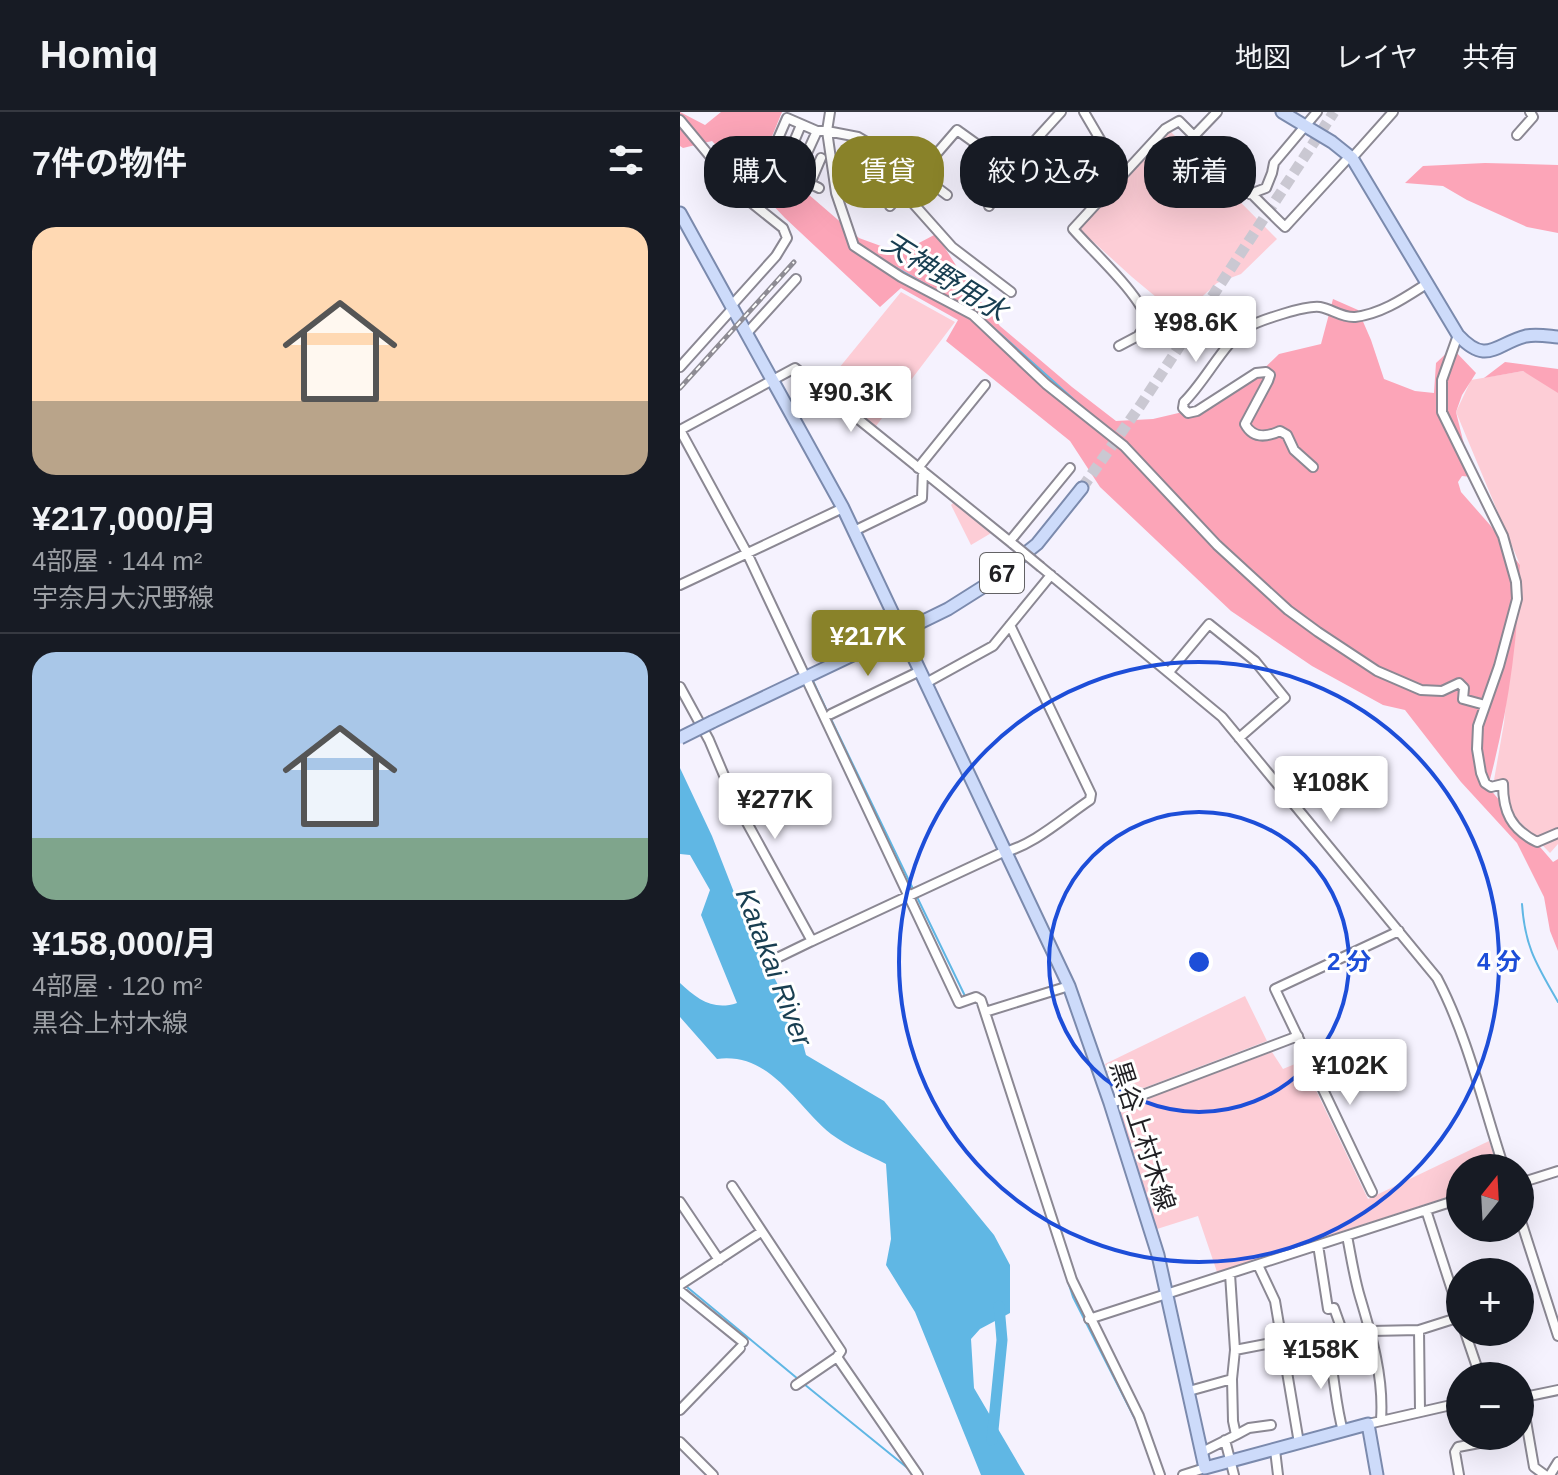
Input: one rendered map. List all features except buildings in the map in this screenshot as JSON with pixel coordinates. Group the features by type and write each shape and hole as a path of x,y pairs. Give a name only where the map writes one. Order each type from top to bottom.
{"main road":[{"path":"1282,112 1351,157 1458,335 1470,348 1493,351 1529,336 1558,337"},
{"name":"黒谷上村木線","path":"680,213 843,508 1069,986 1151,1231 1205,1468"},
{"name":"67","path":"680,738 948,609 998,577 1037,544 1082,488"},
{"path":"1205,1468 1368,1424 1377,1475"}],"street":[{"path":"830,112 827,131 836,193 854,246 901,277 973,315 1046,384 1124,446 1217,545 1288,610 1318,632 1397,680 1435,692 1459,683 1464,688 1463,699 1485,705"},
{"path":"1039,136 1061,112"},
{"path":"1084,112 1098,136"},
{"path":"1158,136 1179,121 1194,136 1217,112"},
{"path":"1256,192 1266,188 1274,163 1317,112"},
{"path":"1256,200 1285,227 1393,112"},
{"path":"1517,135 1533,117 1530,112"},
{"path":"780,136 787,118 817,131 853,136"},
{"path":"680,120 743,196 783,228 787,238 776,256 680,367"},
{"path":"796,136 801,125"},
{"path":"944,145 957,130 965,136"},
{"path":"815,136 817,131"},
{"path":"1128,168 1144,151"},
{"path":"816,178 821,158"},
{"path":"917,208 952,247 1011,292"},
{"path":"1092,208 1073,229 1121,282 1146,314 1148,322 1138,336 1119,346"},
{"path":"747,333 796,279"},
{"path":"1313,467 1294,450 1287,435 1280,431 1259,436 1248,430 1245,424 1268,381 1270,375 1266,372 1256,373 1197,411 1188,413 1183,408 1184,402 1239,333 1250,325 1315,307 1350,317 1365,315 1401,300 1428,283"},
{"path":"1458,335 1442,380 1442,412 1503,536 1516,582 1517,599 1499,666 1478,726 1477,749 1485,783 1491,787 1503,784 1508,815 1521,834 1537,842 1558,833"},
{"path":"1160,1475 1139,1416 1072,1280 981,1000 976,997 959,1003 747,553 680,430 795,368 1222,717 1437,978 1448,999 1499,1154"},
{"path":"854,531 922,498 921,470 985,385"},
{"path":"1011,543 1070,468"},
{"path":"680,585 843,508"},
{"path":"926,683 993,646 1051,575"},
{"path":"1169,672 1209,624 1255,661 1285,698 1239,738"},
{"path":"779,957 1038,836 1090,800 1091,794 1010,625"},
{"path":"831,714 920,671"},
{"path":"680,687 709,740 734,799 812,941"},
{"path":"1372,1192 1275,989 1399,931"},
{"path":"985,1012 1069,986"},
{"path":"1110,1103 1145,1094 1298,1036"},
{"path":"1534,1179 1558,1171"},
{"path":"732,1186 841,1351 796,1385"},
{"path":"680,1202 719,1260"},
{"path":"1089,1319 1446,1204"},
{"path":"1426,1210 1446,1272"},
{"path":"680,1285 761,1232"},
{"path":"1347,1236 1359,1295 1371,1331 1383,1397 1381,1420"},
{"path":"1529,1242 1554,1308 1558,1336"},
{"path":"1318,1245 1328,1309 1334,1308 1349,1350"},
{"path":"1258,1265 1275,1301 1299,1443"},
{"path":"1230,1274 1235,1350 1233,1421 1236,1435"},
{"path":"680,1291 742,1345 680,1410"},
{"path":"1371,1331 1419,1330 1446,1321"},
{"path":"1419,1330 1420,1411"},
{"path":"1235,1350 1282,1341"},
{"path":"837,1357 918,1475"},
{"path":"1286,1365 1330,1357 1337,1388 1336,1407 1343,1431"},
{"path":"1189,1391 1232,1379"},
{"path":"1534,1395 1558,1390"},
{"path":"1368,1424 1446,1406"},
{"path":"1202,1452 1249,1428 1271,1425"},
{"path":"1225,1440 1234,1475"},
{"path":"680,1442 713,1475"},
{"path":"1275,1450 1278,1475"},
{"path":"1456,1450 1459,1475"},
{"path":"1531,1450 1534,1467 1548,1475 1558,1462"},
{"path":"1183,1475 1205,1468"}],"shaded area":[{"path":"680,112 705,125 721,112 782,112 772,136 704,136 704,143 680,146"},
{"path":"1144,156 1144,208 1246,208 1277,239 1241,274 1217,283 1180,317 1077,227 1095,208 1128,208 1128,173"},
{"path":"1485,163 1558,165 1558,233 1527,227 1443,186 1405,183 1423,166"},
{"path":"816,201 859,238 900,253 936,234 971,289 1000,326 1116,421 1153,419 1204,407 1248,384 1279,354 1321,344 1333,299 1358,310 1384,379 1415,391 1434,393 1436,363 1452,348 1476,373 1462,395 1456,412 1472,477 1462,476 1458,482 1461,492 1520,565 1511,677 1488,787 1553,862 1558,859 1558,951 1550,931 1544,897 1517,843 1461,782 1405,710 1383,705 1312,666 1231,611 1100,487 1070,441 946,341 958,320 901,288 880,307 776,208 816,208"},
{"path":"901,292 955,322 876,426 826,384"},
{"path":"1505,362 1558,369 1558,393 1523,371 1484,378"},
{"path":"1523,371 1558,390 1558,844 1550,853 1515,817 1494,780 1504,723 1520,565 1456,412 1471,380"},
{"path":"955,501 993,532 971,545 951,505"},
{"path":"1245,996 1267,1041 1144,1088 1129,1084 1114,1089 1105,1064"},
{"path":"1272,1052 1283,1069 1302,1061 1368,1199 1446,1162 1446,1198 1217,1272 1198,1216 1157,1229 1119,1109"},
{"path":"1489,1141 1493,1154 1462,1154"}],"water":[{"path":"680,768 712,836 744,918 781,991 793,1007 806,1055 884,1101 994,1235 1010,1265 1010,1313 980,1329 971,1339 974,1388 1025,1475 981,1475 915,1312 886,1265 891,1239 886,1164 831,1134 767,1072 736,1059 717,1059 680,1017 680,983 706,1002 720,1006 737,1003 701,915 710,890 690,855 680,854"}],"waterway":[{"name":"天神野用水","path":"884,261 973,311"},
{"name":"天神野用水","path":"978,314 1090,414"},
{"name":"天神野用水","path":"1122,450 1152,482"},
{"name":"天神野用水","path":"1170,501 1213,546"},
{"name":"天神野用水","path":"1295,620 1359,664"},
{"path":"785,623 808,672"},
{"name":"天神野用水","path":"1381,677 1394,683"},
{"path":"813,681 827,711"},
{"path":"830,717 914,891"},
{"path":"917,897 965,996"},
{"name":"天神野用水","path":"1522,904 1529,945 1558,1002"},
{"path":"977,1002 1000,1072"},
{"path":"1045,1211 1073,1297 1138,1425"},
{"path":"687,1287 798,1379"},
{"name":"Katakai River","path":"992,1440 1002,1340 999,1306"},
{"path":"804,1384 910,1470"}],"tunnel":[{"path":"1082,488 1140,406 1334,112"}],"railway":[{"path":"680,388 794,262"}]}
